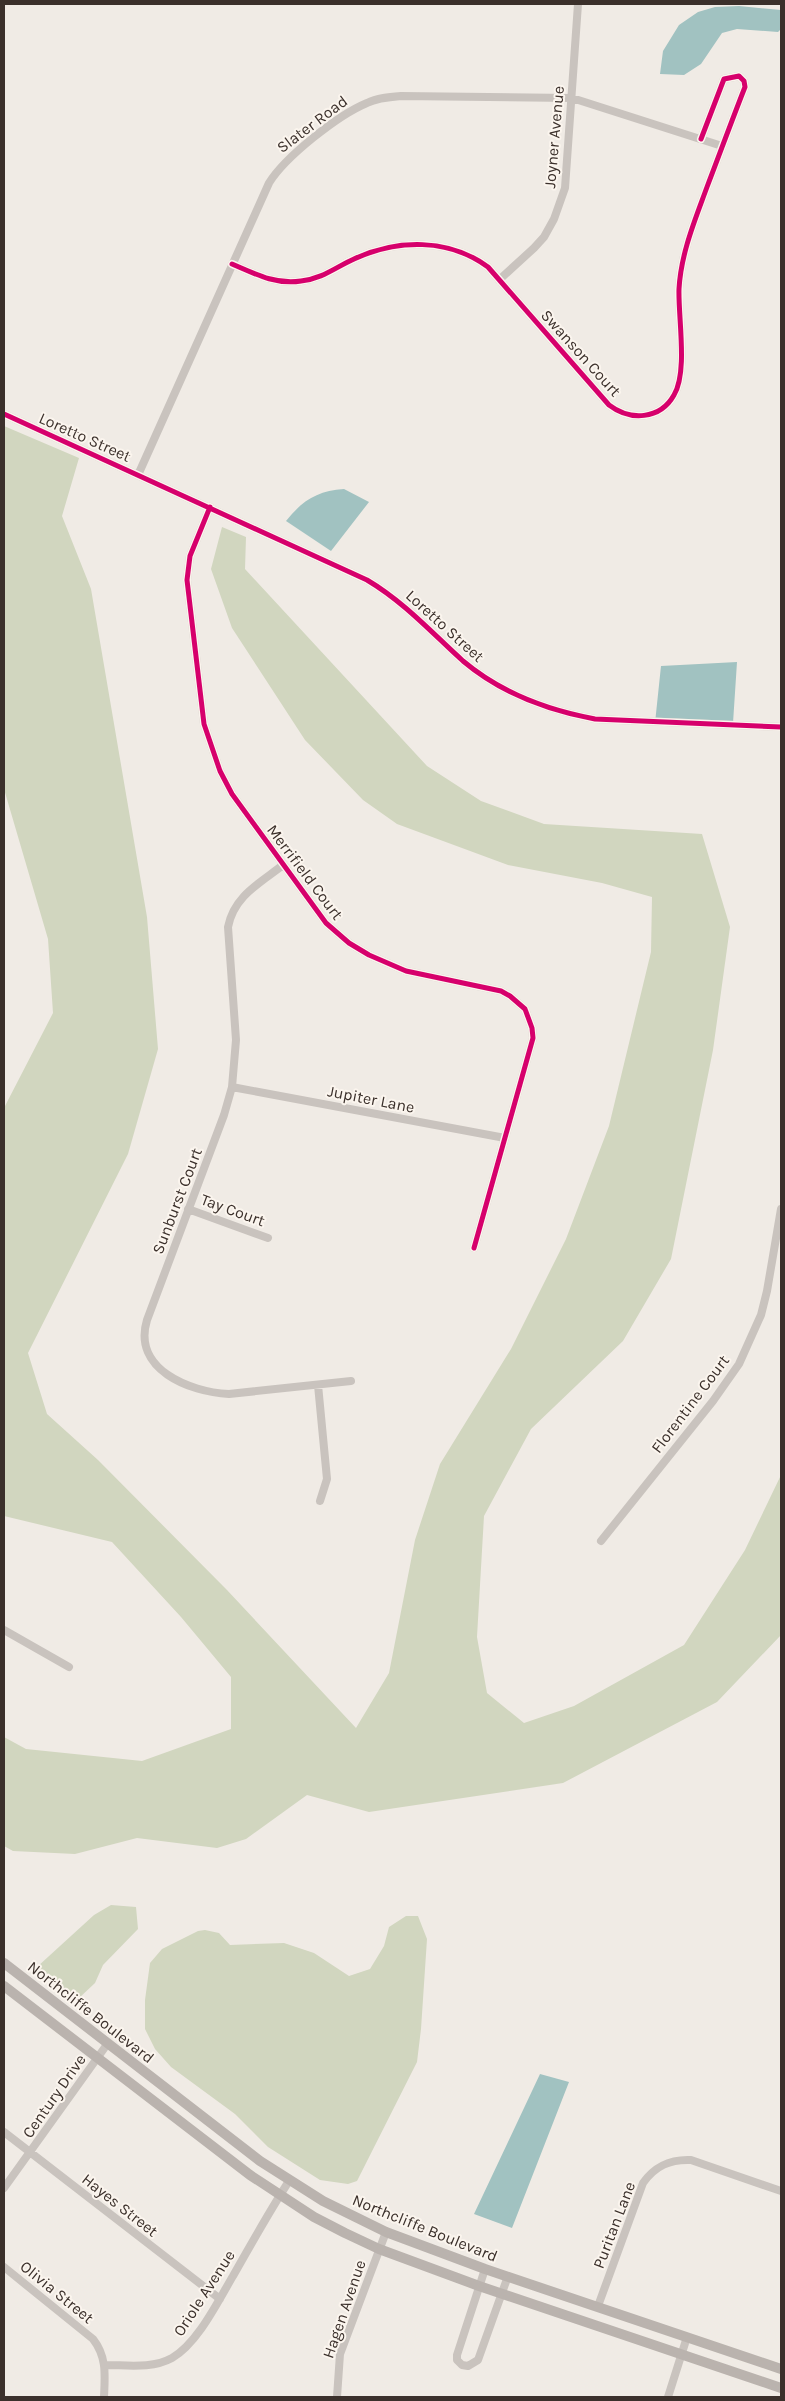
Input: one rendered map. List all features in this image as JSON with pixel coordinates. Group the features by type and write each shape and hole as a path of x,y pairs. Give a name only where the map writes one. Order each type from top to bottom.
{"main road":[{"name":"Northcliffe Boulevard","path":"4,1963 289,2181 338,2209 386,2232 485,2269 781,2369"},
{"name":"Northcliffe Boulevard","path":"4,1986 280,2196 314,2217 380,2248 480,2286 781,2388"}],"street":[{"name":"Joyner Avenue","path":"499,280 539,242 561,204 568,170 578,4"},
{"name":"Swanson Court","path":"232,264 274,280 301,282 323,276 353,259 384,248 434,245 463,252 478,260 499,280 609,405 624,414 646,416 663,408 675,394 680,375 679,291 684,253 744,87 744,81 739,76 724,79 701,139"},
{"name":"Slater Road","path":"138,474 268,183 287,159 354,108 384,97 401,96 572,98 722,146"},
{"name":"Loretto Street","path":"4,414 374,584 406,606 464,662 507,691 540,705 570,714 595,718 781,727"},
{"name":"Merrifield Court","path":"210,508 190,556 187,580 202,712 211,748 232,794 326,923 349,943 369,955 406,971 501,991 514,998 525,1009 532,1028 533,1038 474,1248"},
{"name":"Sunburst Court","path":"283,865 242,896 230,918 228,927 236,1040 232,1087 224,1115 145,1327 145,1345 151,1360 158,1368 185,1385 214,1393 229,1394 351,1381"},
{"name":"Jupiter Lane","path":"232,1087 505,1138"},
{"name":"Tay Court","path":"188,1209 268,1238"},
{"name":"Florentine Court","path":"601,1541 713,1401 739,1364 751,1340 763,1307 781,1209"},
{"path":"318,1384 327,1479 320,1501"},
{"path":"4,1630 69,1667"},
{"name":"Century Drive","path":"4,2188 108,2044"},
{"name":"Hayes Street","path":"4,2132 220,2299"},
{"name":"Puritan Lane","path":"598,2306 643,2184 655,2169 663,2164 681,2159 691,2160 781,2191"},
{"name":"Oriole Avenue","path":"105,2365 149,2365 171,2358 190,2343 220,2299 289,2181"},
{"name":"Hagen Avenue","path":"337,2397 340,2354 386,2232"},
{"name":"Olivia Street","path":"4,2267 93,2339 102,2354 105,2365"},
{"path":"485,2269 457,2355 457,2360 462,2365 474,2364 478,2360 508,2276"},
{"path":"668,2397 687,2337"},
{"path":"104,2397 105,2365"}],"green space":[{"path":"4,426 79,458 62,516 91,589 147,917 158,1049 128,1154 28,1353 47,1414 98,1460 227,1590 356,1728 389,1673 415,1540 440,1464 511,1349 566,1239 609,1126 651,952 652,897 602,883 508,865 397,824 363,800 305,740 232,628 211,569 222,527 246,537 245,569 427,766 481,801 544,824 702,834 730,927 713,1050 671,1259 623,1341 531,1429 484,1516 477,1637 487,1693 524,1723 574,1706 684,1645 745,1550 781,1475 781,1635 717,1702 563,1783 369,1812 307,1795 246,1839 217,1848 137,1838 75,1854 13,1851 4,1846 4,1737 26,1749 142,1761 231,1729 231,1677 181,1617 112,1542 4,1516 4,1108 53,1013 48,939 4,789"},
{"path":"111,1905 136,1907 138,1929 103,1965 95,1983 78,1999 37,1967 94,1915"},
{"path":"406,1916 418,1916 427,1939 417,2062 357,2181 348,2184 320,2180 268,2147 235,2114 171,2067 155,2049 145,2029 145,2000 150,1963 162,1949 198,1931 205,1930 219,1933 230,1945 284,1943 314,1953 349,1976 370,1969 384,1946 389,1927"}],"water":[{"path":"739,6 781,10 781,29 778,32 737,29 722,33 701,64 684,75 660,74 663,51 679,25 698,12 715,7"},
{"path":"344,489 369,502 331,551 286,521 298,507 318,494"},
{"path":"737,662 733,723 655,723 661,666"},
{"path":"540,2074 569,2082 512,2228 474,2214"}],"cycle path":[{"path":"232,264 266,278 292,282 316,278 354,259 388,248 422,245 440,246 457,251 488,267 609,405 626,414 644,415 653,413 668,403 678,385 681,373 680,276 693,224 745,87 744,81 739,76 724,79 701,139"},
{"path":"4,414 367,580 405,608 463,661 493,682 525,699 559,711 595,719 781,727"},
{"path":"210,507 190,556 187,580 204,724 220,771 232,794 326,923 349,943 369,955 406,971 501,991 525,1009 532,1028 533,1038 474,1248"}]}
